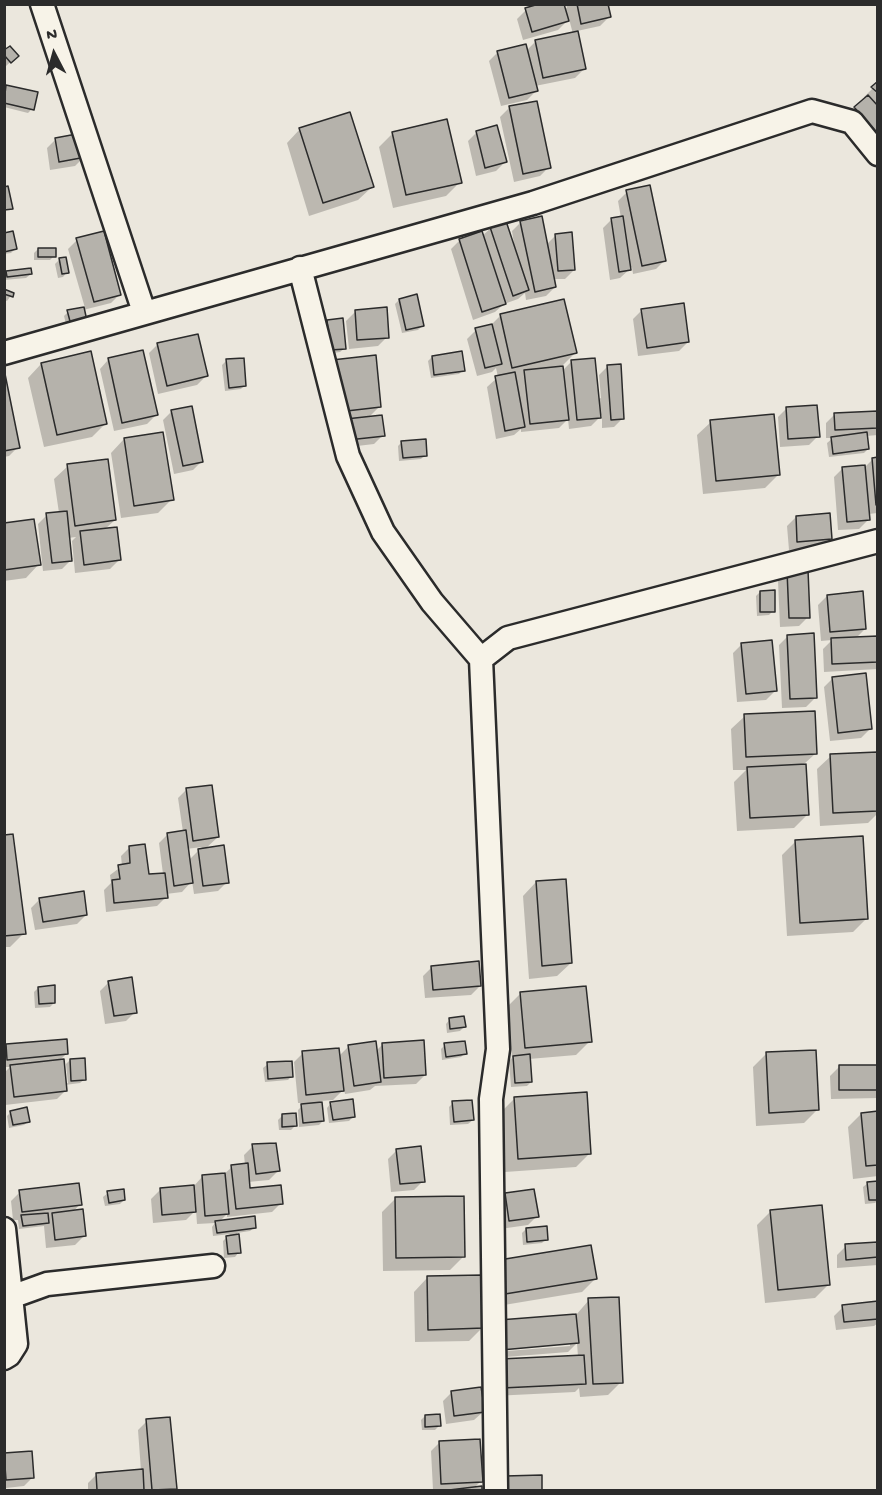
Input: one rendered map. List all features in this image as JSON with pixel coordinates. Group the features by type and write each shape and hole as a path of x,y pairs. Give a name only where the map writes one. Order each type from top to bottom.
{"street":[{"path":"42,4 144,312"},
{"path":"4,353 533,203 812,111 852,122 878,154"},
{"path":"300,268 348,456 383,532 432,602 481,659 498,1049 491,1099 496,1491"},
{"path":"481,659 508,638 878,541"},
{"path":"4,1229 16,1344 9,1355 4,1358"},
{"path":"11,1297 47,1284 213,1266"}],"building":[{"path":"539,4 564,4 569,21 532,32 525,8"},
{"path":"577,4 608,4 611,17 581,24"},
{"path":"578,31 586,69 543,78 535,40"},
{"path":"526,44 538,91 509,98 497,51"},
{"path":"10,46 19,56 11,63 4,55 4,50"},
{"path":"878,81 878,93 871,87"},
{"path":"6,85 38,92 34,110 4,103"},
{"path":"868,95 878,106 878,134 854,107"},
{"path":"537,101 551,168 523,174 509,106"},
{"path":"350,112 374,187 323,203 299,128"},
{"path":"447,119 462,183 406,195 392,132"},
{"path":"497,125 507,162 485,168 476,131"},
{"path":"82,133 86,157 59,162 55,138"},
{"path":"650,185 666,261 642,266 626,190"},
{"path":"8,186 13,209 4,210 4,187"},
{"path":"542,216 556,287 535,292 520,221"},
{"path":"623,216 631,270 619,272 611,218"},
{"path":"506,221 529,290 513,296 490,227"},
{"path":"13,231 17,249 4,252 4,233"},
{"path":"104,231 121,295 94,302 76,238"},
{"path":"482,231 506,304 482,312 459,239"},
{"path":"572,232 575,270 558,271 555,234"},
{"path":"38,248 56,248 56,257 38,257"},
{"path":"66,257 69,273 62,274 59,258"},
{"path":"31,268 32,274 7,277 6,271"},
{"path":"4,289 14,293 13,297 4,294"},
{"path":"417,294 424,326 406,330 399,299"},
{"path":"564,299 577,353 512,368 500,314"},
{"path":"684,303 689,342 647,348 641,309"},
{"path":"84,307 87,321 71,325 67,310"},
{"path":"387,307 389,338 357,340 355,310"},
{"path":"343,318 346,349 330,350 327,320"},
{"path":"492,324 502,364 485,368 475,328"},
{"path":"198,334 208,376 167,386 157,343"},
{"path":"143,350 158,415 122,423 108,358"},
{"path":"91,351 107,424 57,435 41,363"},
{"path":"462,351 465,371 434,375 432,356"},
{"path":"376,355 381,407 338,412 332,360"},
{"path":"244,358 246,386 229,388 226,359"},
{"path":"595,358 601,418 577,420 571,360"},
{"path":"621,364 624,419 611,420 607,365"},
{"path":"563,366 569,420 530,424 524,370"},
{"path":"4,369 20,448 4,451"},
{"path":"515,372 525,427 505,431 495,376"},
{"path":"817,405 820,437 788,439 786,407"},
{"path":"192,406 203,462 183,466 171,410"},
{"path":"878,411 878,428 835,430 834,413"},
{"path":"774,414 780,475 716,481 710,420"},
{"path":"382,415 385,436 348,440 346,419"},
{"path":"163,432 174,500 134,506 124,438"},
{"path":"867,432 869,449 833,454 831,437"},
{"path":"426,439 427,456 403,458 401,441"},
{"path":"878,457 878,505 876,505 872,458"},
{"path":"108,459 116,520 75,526 67,464"},
{"path":"865,465 870,520 847,522 842,467"},
{"path":"67,511 72,561 52,563 46,513"},
{"path":"830,513 832,539 797,542 796,516"},
{"path":"34,519 41,565 4,570 4,523"},
{"path":"117,527 121,560 84,565 80,531"},
{"path":"808,570 810,618 789,618 787,571"},
{"path":"775,590 775,612 760,612 760,591"},
{"path":"863,591 866,629 830,632 827,595"},
{"path":"814,633 817,698 790,699 787,635"},
{"path":"878,636 878,662 832,664 831,638"},
{"path":"772,640 777,691 746,694 741,643"},
{"path":"866,673 872,729 838,733 832,677"},
{"path":"815,711 817,754 746,757 744,714"},
{"path":"878,752 878,811 833,813 830,754"},
{"path":"806,764 809,815 750,818 747,767"},
{"path":"212,785 219,837 193,841 186,788"},
{"path":"186,830 193,883 174,886 167,833"},
{"path":"13,834 26,934 4,936 4,835"},
{"path":"863,836 868,919 800,923 795,840"},
{"path":"145,844 149,874 165,873 168,898 114,903 112,880 120,879 118,865 130,863 129,846"},
{"path":"224,845 229,883 203,886 198,849"},
{"path":"566,879 572,963 542,966 536,881"},
{"path":"84,891 87,915 43,922 39,898"},
{"path":"479,961 481,986 433,990 431,966"},
{"path":"132,977 137,1013 114,1016 108,981"},
{"path":"55,985 55,1003 39,1004 38,987"},
{"path":"586,986 592,1042 525,1048 520,992"},
{"path":"464,1016 466,1027 450,1029 449,1018"},
{"path":"67,1039 68,1054 7,1060 6,1044"},
{"path":"424,1040 426,1075 384,1078 382,1043"},
{"path":"376,1041 381,1082 354,1086 348,1045"},
{"path":"465,1041 467,1054 446,1057 444,1043"},
{"path":"339,1048 344,1091 306,1095 302,1051"},
{"path":"816,1050 819,1110 769,1113 766,1052"},
{"path":"530,1054 532,1082 515,1083 513,1056"},
{"path":"85,1058 86,1080 71,1081 70,1059"},
{"path":"64,1059 67,1091 14,1097 10,1065"},
{"path":"292,1061 293,1077 268,1079 267,1062"},
{"path":"839,1065 878,1065 878,1090 839,1090"},
{"path":"587,1092 591,1154 518,1159 514,1097"},
{"path":"353,1099 355,1117 333,1120 330,1102"},
{"path":"472,1100 474,1120 454,1122 452,1101"},
{"path":"322,1102 324,1121 303,1123 301,1104"},
{"path":"27,1107 30,1122 13,1125 10,1111"},
{"path":"878,1111 878,1165 866,1166 861,1113"},
{"path":"296,1113 297,1126 282,1127 282,1114"},
{"path":"276,1143 280,1171 256,1174 252,1144"},
{"path":"421,1146 425,1182 400,1184 396,1149"},
{"path":"248,1163 250,1188 281,1185 283,1204 236,1209 231,1165"},
{"path":"225,1173 229,1214 205,1216 202,1175"},
{"path":"878,1181 878,1200 869,1200 867,1182"},
{"path":"79,1183 82,1205 22,1212 19,1190"},
{"path":"194,1185 196,1212 162,1215 160,1188"},
{"path":"124,1189 125,1200 109,1203 107,1191"},
{"path":"534,1189 539,1217 509,1221 505,1193"},
{"path":"464,1196 465,1257 396,1258 395,1197"},
{"path":"822,1205 830,1285 778,1290 770,1210"},
{"path":"83,1209 86,1236 55,1240 52,1213"},
{"path":"48,1213 49,1223 23,1226 21,1215"},
{"path":"255,1216 256,1228 217,1233 215,1221"},
{"path":"547,1226 548,1240 527,1242 526,1228"},
{"path":"239,1234 241,1253 228,1254 226,1236"},
{"path":"878,1242 878,1257 846,1260 845,1244"},
{"path":"591,1245 597,1279 505,1294 499,1260"},
{"path":"483,1275 484,1328 428,1330 427,1276"},
{"path":"619,1297 623,1383 593,1384 588,1298"},
{"path":"878,1301 878,1319 844,1322 842,1305"},
{"path":"576,1314 579,1343 501,1350 499,1320"},
{"path":"584,1355 586,1384 502,1388 500,1359"},
{"path":"481,1387 485,1412 454,1416 451,1391"},
{"path":"440,1414 441,1426 425,1427 425,1415"},
{"path":"170,1417 177,1489 152,1490 146,1419"},
{"path":"480,1439 483,1482 441,1484 439,1441"},
{"path":"32,1451 34,1478 6,1480 4,1453"},
{"path":"143,1469 144,1490 97,1490 96,1473"},
{"path":"542,1475 542,1490 505,1490 505,1476"},
{"path":"482,1486 482,1490 449,1490"}]}
